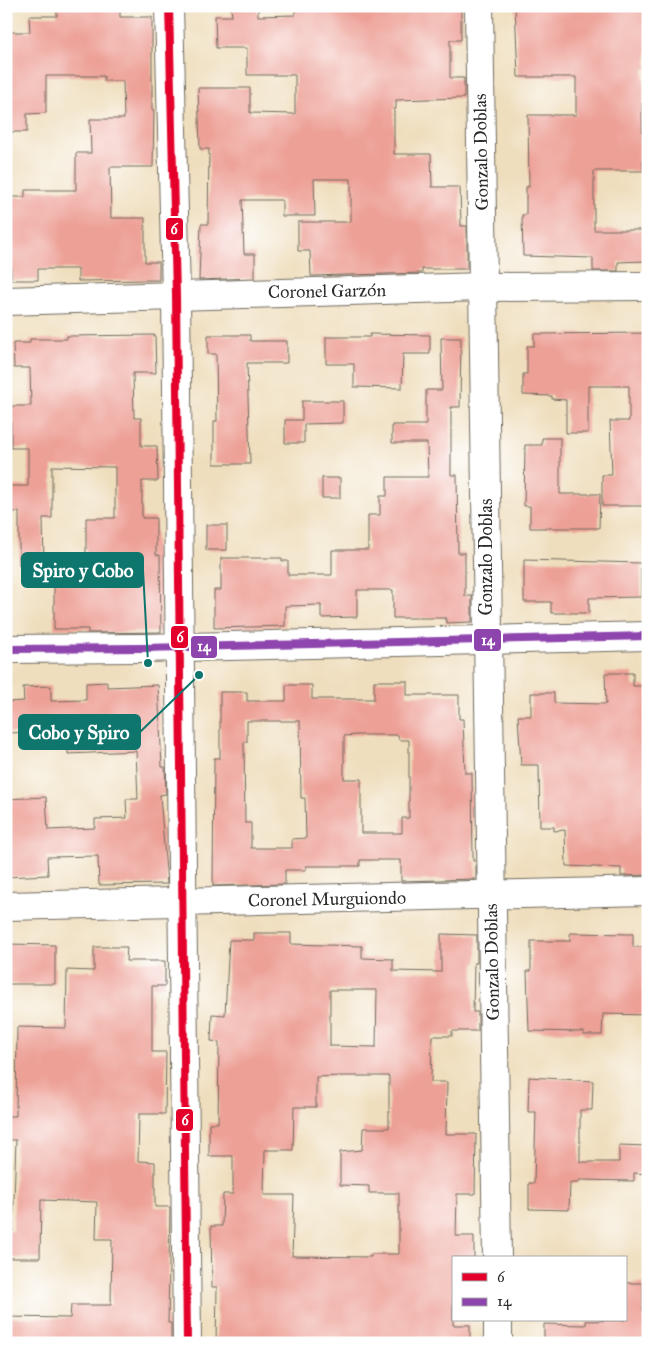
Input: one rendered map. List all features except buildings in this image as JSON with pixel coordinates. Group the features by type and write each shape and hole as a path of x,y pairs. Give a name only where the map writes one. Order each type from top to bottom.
{"street":[{"path":"169,6 176,295 178,646 188,1343"},
{"name":"Gonzalo Doblas","path":"479,6 484,287 486,639 497,1256"},
{"name":"Coronel Garzón","path":"6,301 484,287 648,286"},
{"path":"6,649 648,636"},
{"name":"Coronel Murguiondo","path":"6,906 648,891"},
{"path":"498,1322 498,1343"}],"transit line":[{"name":"6","path":"169,6 176,295 187,1343"},
{"name":"14","path":"6,649 142,648 648,636"}],"place":[{"name":"Spiro y Cobo","path":"148,663"},
{"name":"Cobo y Spiro","path":"199,675"}]}
